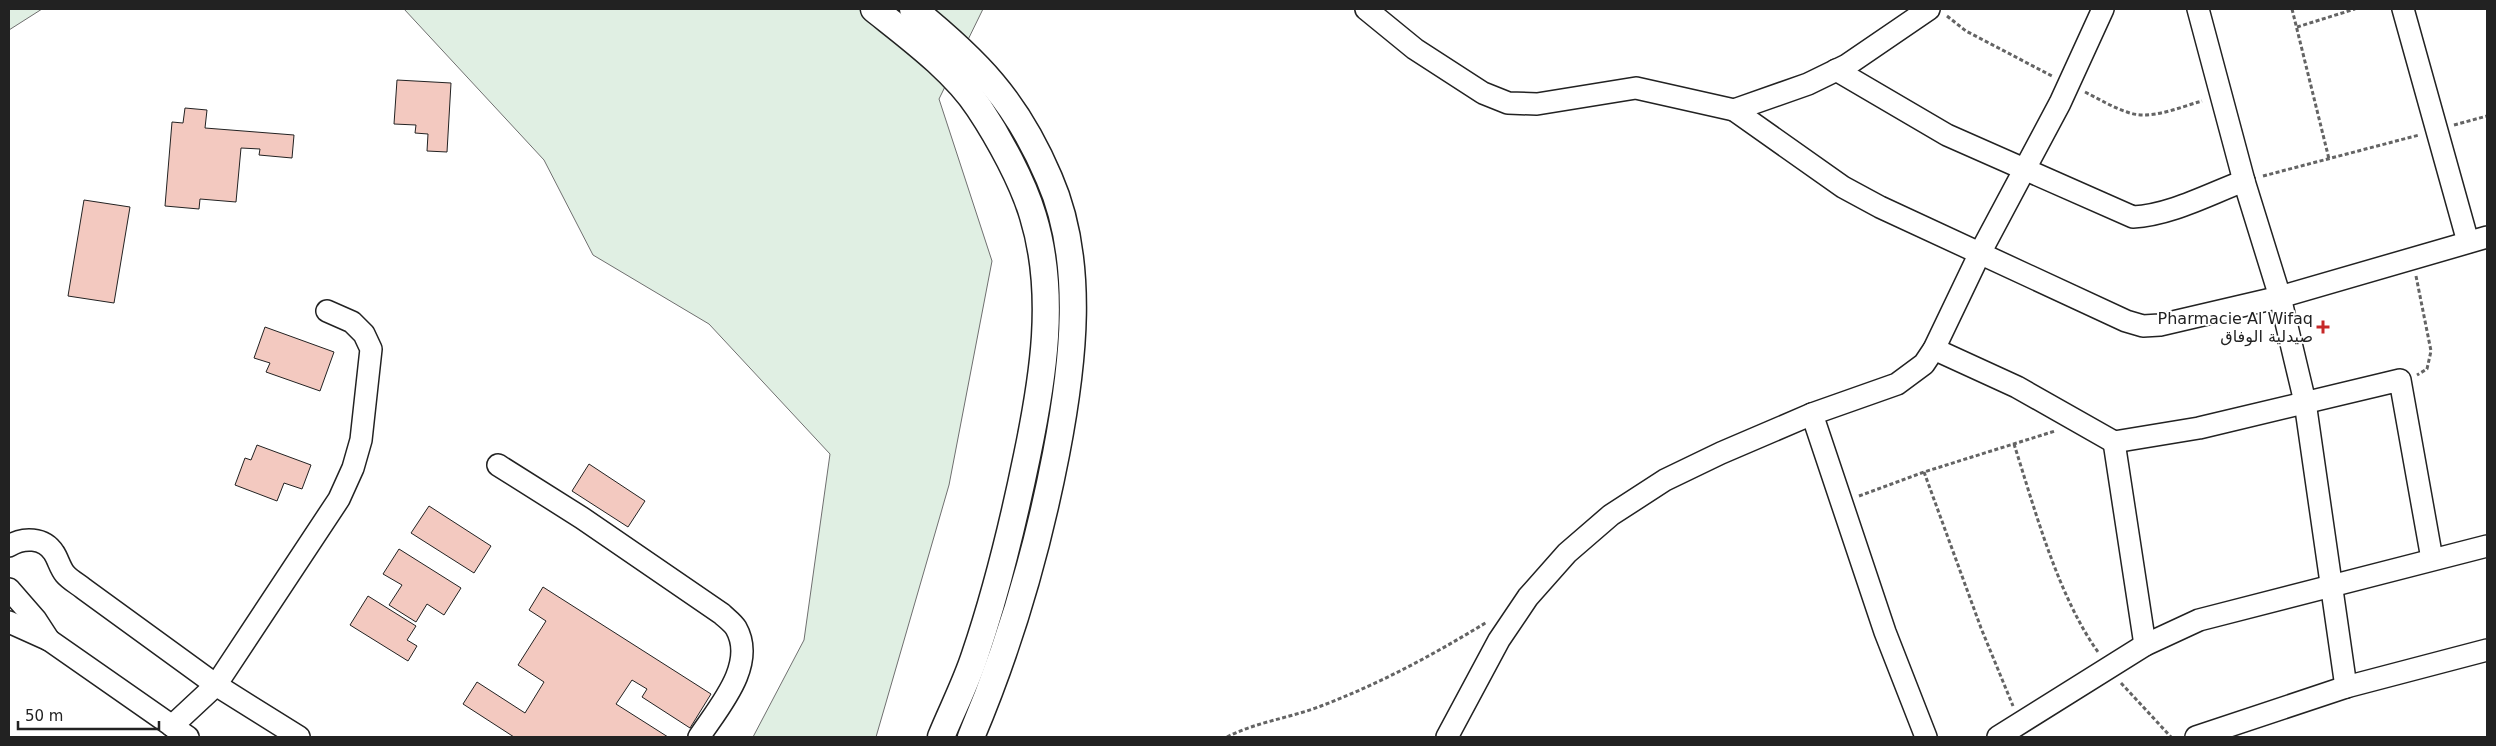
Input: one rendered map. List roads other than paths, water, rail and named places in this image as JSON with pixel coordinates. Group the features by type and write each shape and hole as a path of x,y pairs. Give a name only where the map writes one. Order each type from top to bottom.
{"main road":[{"path":"874,9 946,71 978,107 1007,154 1033,216 1044,273 1045,344 1034,422 1016,512 997,585 974,657 941,737"},
{"path":"913,9 968,56 994,83 1014,111 1050,180 1063,222 1072,278 1072,349 1062,426 1044,518 1022,599 998,672 972,737"}],"street":[{"path":"1366,9 1415,49 1483,93 1508,103 1537,104 1636,88 1734,110 1843,187 1979,255 2126,321 2143,326 2160,326 2280,297 2477,240 2436,130 2403,9"},
{"path":"1447,737 1499,640 1528,597 1567,553 1611,515 1665,480 1721,453 1812,414 1897,384 1924,364 1934,349 1979,255 2068,84 2103,9"},
{"path":"2198,9 2244,181 2280,297 2305,402 2346,687"},
{"path":"1734,110 1808,84 1836,70 1936,12"},
{"path":"1836,70 1947,135 2133,217 2147,216 2164,211 2244,181"},
{"path":"9,622 49,640 180,732 216,685 339,499 356,458 361,440 371,349 364,334 352,322 327,311"},
{"path":"1934,349 2017,387 2114,442 2199,428 2400,380 2432,559"},
{"path":"1812,414 1885,632 1926,737"},
{"path":"2114,442 2146,645"},
{"path":"498,465 648,563 722,614 736,628 742,650 738,675 699,737"},
{"path":"9,546 28,539 47,545 54,552 65,574 216,685 298,737"},
{"path":"1998,737 2146,645 2199,620 2487,546"},
{"path":"13,601 49,640"},
{"path":"2196,737 2346,687 2487,650"}],"place":[{"name":"Pharmacie Al Wifaq صيدلية الوفاق","path":"2323,327"}]}
